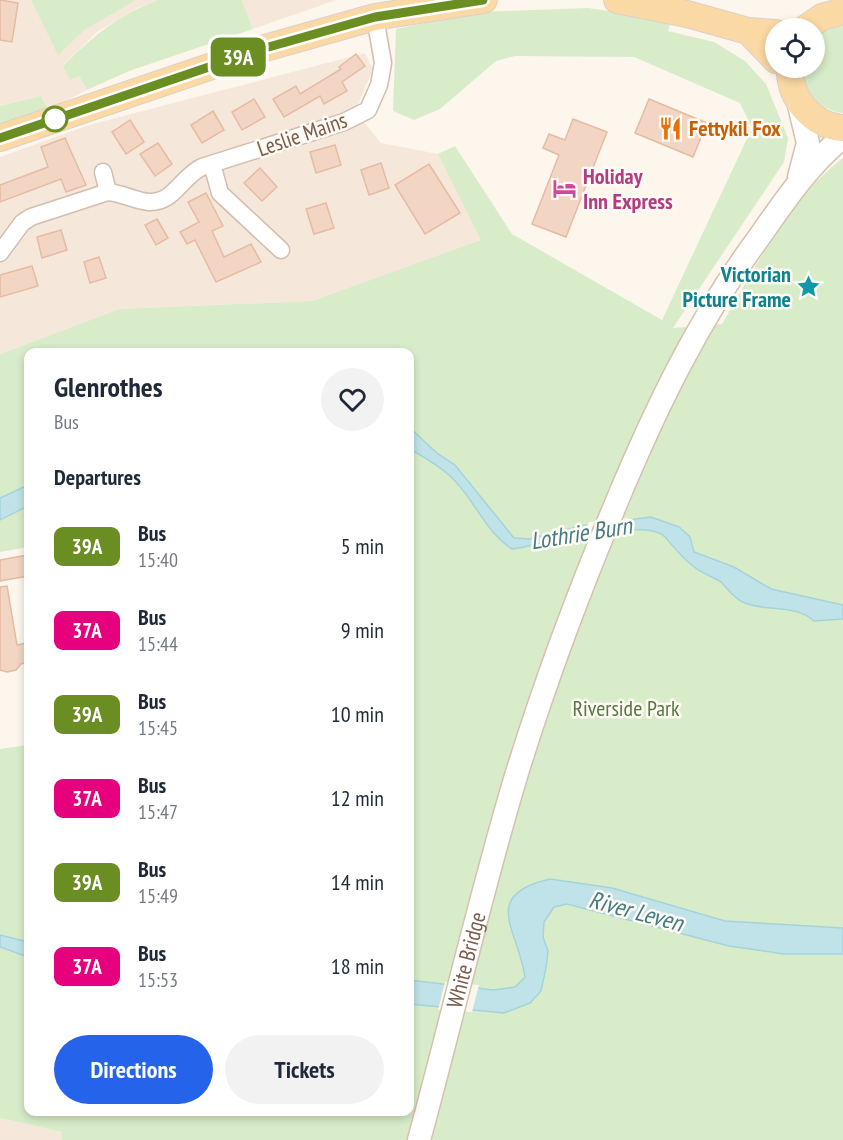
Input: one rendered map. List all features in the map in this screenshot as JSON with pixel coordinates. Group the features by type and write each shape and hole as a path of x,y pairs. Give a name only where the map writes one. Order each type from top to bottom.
{"main road":[{"path":"0,138 244,55 375,17 484,0"},
{"path":"617,0 687,14 748,31 765,32"},
{"path":"820,18 842,10"},
{"path":"748,31 765,48"},
{"path":"788,78 798,101 808,143 797,184"},
{"path":"798,101 808,113 822,122 843,128"},
{"name":"White Bridge","path":"419,1140 515,780 580,590 624,483 683,358 730,276 797,184 825,152 843,136"}],"street":[{"name":"Leslie Mains","path":"108,192 147,202 158,201 175,192 194,171 344,122 368,110 379,85 383,63 375,17"},
{"path":"212,164 220,193 281,250"},
{"path":"0,253 22,223 108,192 103,172"}],"shaded area":[{"path":"0,0 158,0 137,8 97,32 63,65 79,76 87,90 48,110 41,96 0,106"},
{"path":"242,0 336,0 253,29"},
{"path":"365,53 373,69 355,111 381,143 438,154 482,240 312,301 119,309 0,354 0,157 89,125"},
{"path":"0,1118 61,1132 62,1140 0,1140"}],"green space":[{"path":"31,0 136,0 84,30 58,55"},
{"path":"158,0 242,0 253,29 129,71 87,90 79,76 70,80 63,66 85,45 130,12"},
{"name":"Riverside Park","path":"588,8 671,20 668,31 714,42 745,61 766,84 788,138 784,162 673,328 722,324 761,257 790,214 823,175 843,158 843,1140 62,1140 61,1132 0,1118 0,749 24,746 24,1116 414,1116 414,348 24,348 24,548 0,552 0,354 119,309 312,301 481,240 438,154 455,146 512,234 662,320 752,128 740,103 634,57 515,56 496,61 440,109 414,120 393,111 396,29 479,12"},
{"path":"843,24 843,113 827,108 813,98 802,78 825,78 825,32"},
{"path":"41,96 48,110 0,124 0,106"}],"water":[{"name":"Lothrie Burn","path":"414,432 438,454 455,465 514,538 529,539 581,526 651,517 679,527 690,537 694,552 734,567 771,589 843,605 843,619 814,621 799,612 741,602 721,582 692,565 665,537 654,531 637,529 592,534 512,549 488,526 450,476 414,452"},
{"path":"24,487 24,508 0,520 0,498"},
{"name":"River Leven","path":"550,879 612,888 725,921 843,928 843,954 784,954 729,946 567,904 554,907 544,922 543,937 548,951 546,968 541,991 530,1003 504,1013 414,1004 414,980 493,990 515,987 525,977 509,917 509,905 515,895 528,886"},
{"path":"0,935 24,941 24,956 0,947"}],"pier":[{"path":"629,518 622,533 582,538 589,522"},
{"path":"445,982 479,985 472,1012 438,1010"}],"building":[{"path":"0,0 18,3 12,42 0,40"},
{"path":"356,54 365,66 342,82 347,91 324,104 320,96 284,117 273,99 296,86 300,94 341,69 339,67"},
{"path":"254,99 265,117 242,130 232,112"},
{"name":"Fettykil Fox","path":"649,99 707,123 693,157 635,133"},
{"path":"213,111 224,130 202,143 191,125"},
{"name":"Holiday Inn Express","path":"573,119 607,132 566,237 532,224 559,155 543,148 549,134 565,140"},
{"path":"130,120 144,142 126,154 112,132"},
{"path":"65,138 86,185 66,192 61,179 0,202 0,185 48,167 41,147"},
{"path":"158,143 172,164 155,176 140,154"},
{"path":"335,145 341,165 316,173 310,152"},
{"path":"381,163 389,188 369,195 361,170"},
{"path":"429,164 460,213 425,234 395,185"},
{"path":"260,168 277,187 262,201 244,183"},
{"path":"206,193 223,226 212,231 224,257 251,244 261,262 216,282 195,240 187,244 180,232 199,222 188,202"},
{"path":"326,203 334,228 314,234 306,209"},
{"path":"157,219 168,238 156,245 145,225"},
{"path":"61,230 67,250 42,258 37,237"},
{"path":"99,257 106,278 90,283 84,262"},
{"path":"32,266 38,286 0,297 0,275"},
{"path":"24,556 24,577 0,581 0,560"},
{"path":"7,586 17,645 24,644 24,663 16,670 7,672 0,670 0,587"}],"bus line":[{"name":"39A","path":"0,138 265,48 375,17 483,0"}],"place":[{"name":"Fettykil Fox","path":"671,128"},
{"name":"Holiday Inn Express","path":"565,189"},
{"name":"Victorian Picture Frame","path":"809,287"}]}
